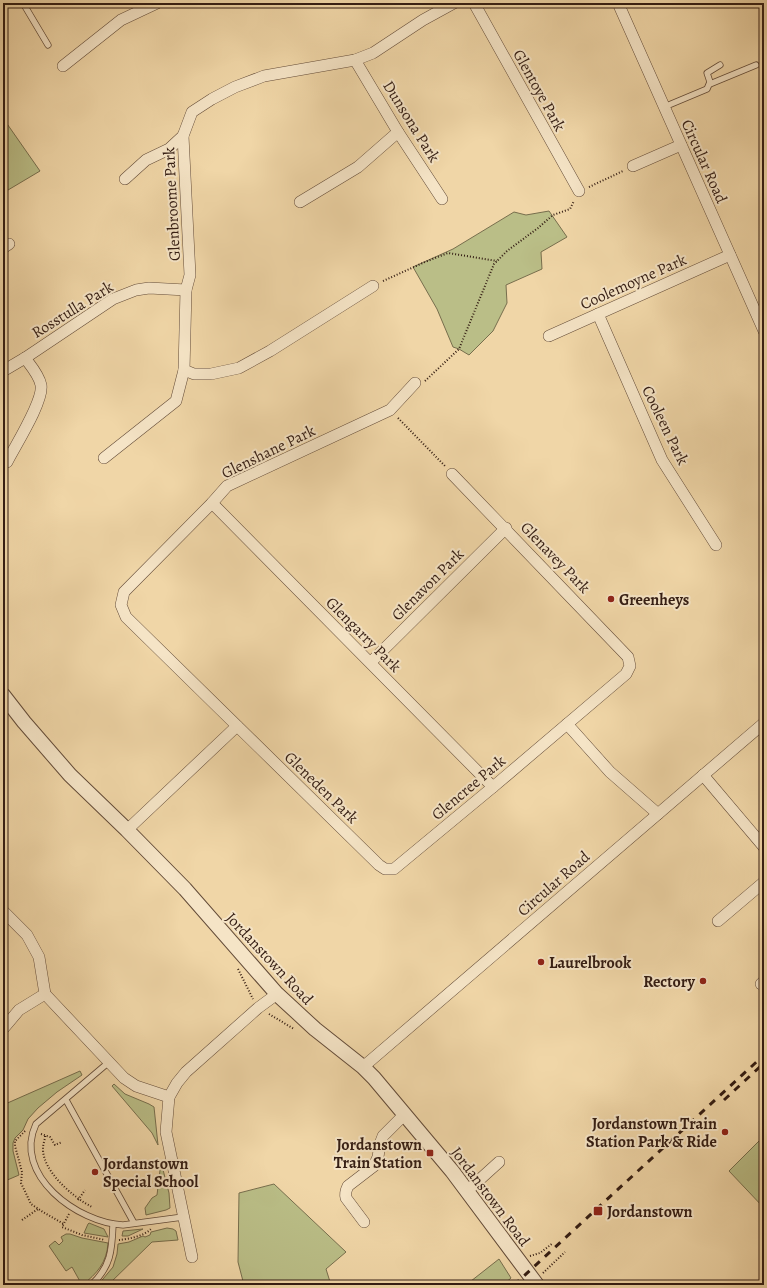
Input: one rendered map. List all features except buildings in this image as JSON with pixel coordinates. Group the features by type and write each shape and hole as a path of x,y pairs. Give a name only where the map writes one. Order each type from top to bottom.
{"street":[{"path":"63,66 121,20 157,3"},
{"name":"Glenbroome Park","path":"104,458 176,401 184,370 186,290 190,275 183,136 192,112 235,87 264,76 355,60 373,53 423,20 454,3"},
{"name":"Glentoye Park","path":"474,3 579,191"},
{"name":"Circular Road","path":"618,3 764,331"},
{"name":"Dunsona Park","path":"355,60 398,132 442,199"},
{"path":"300,202 358,167 398,132"},
{"path":"125,179 146,160 169,149 183,136"},
{"path":"633,166 681,145"},
{"name":"Coolemoyne Park","path":"549,336 730,255"},
{"path":"184,370 194,374 211,374 239,368 270,351 373,286"},
{"name":"Rosstulla Park","path":"3,371 113,299 136,290 149,288 186,290"},
{"name":"Cooleen Park","path":"598,314 662,460 716,544"},
{"path":"7,462 36,406 41,386 36,374 25,358"},
{"name":"Glenshane Park","path":"121,605 124,592 227,486 390,410 416,383"},
{"name":"Glenavey Park","path":"452,474 506,528 628,657 630,666"},
{"name":"Glengarry Park","path":"212,503 493,787"},
{"name":"Glenavon Park","path":"371,662 506,528"},
{"name":"Gleneden Park","path":"121,605 126,617 379,865 385,869"},
{"name":"Glencree Park","path":"385,869 394,869 493,787 626,674 630,666"},
{"name":"Jordanstown Road","path":"3,695 24,722 70,775 185,889 277,994 315,1029 363,1067 405,1114 467,1191 520,1262 538,1281"},
{"name":"Circular Road","path":"363,1067 764,723"},
{"path":"567,724 610,772 658,814"},
{"path":"127,830 237,726"},
{"path":"703,775 764,847"},
{"path":"718,921 764,882"},
{"path":"3,911 27,935 39,957 45,994 124,1078 136,1086 169,1097"},
{"path":"3,1029 19,1010 45,994"},
{"path":"192,1257 166,1132 169,1097 177,1082 186,1072 258,1008 277,994"},
{"path":"364,1222 346,1198 348,1186 374,1166 378,1158 383,1136 405,1114"},
{"path":"467,1191 499,1162"}],"lane":[{"path":"23,3 48,45"},
{"path":"710,84 707,74 720,64"},
{"path":"664,107 707,89 710,84 756,65"},
{"path":"109,1062 36,1124 30,1147 38,1174 53,1193 72,1209 114,1225 134,1224 184,1216"},
{"path":"66,1100 134,1224"},
{"path":"91,1285 100,1277 107,1265 111,1251 114,1225"}],"path":[{"path":"416,383 421,385 459,349 494,264 507,251 553,215 570,209 579,191 633,166"},
{"path":"373,286 413,267 448,253 497,261"},
{"path":"390,410 452,474"},
{"path":"26,1129 16,1141 15,1146 22,1172 21,1183 31,1204 64,1224"},
{"path":"33,1131 50,1137 55,1145 62,1142"},
{"path":"45,1136 43,1149 44,1157 56,1178 85,1204 95,1209"},
{"path":"22,1220 38,1209"},
{"path":"520,1262 540,1253 553,1243"},
{"path":"538,1281 565,1252"}],"green space":[{"path":"3,118 40,171 3,193"},
{"path":"549,211 567,237 541,252 542,269 506,285 507,303 493,331 469,355 453,347 437,309 413,267 453,249 514,212 526,215"},
{"path":"80,1071 82,1075 57,1092 38,1108 28,1119 23,1130 15,1138 13,1143 13,1151 19,1175 5,1181 3,1175 3,1105"},
{"path":"114,1084 125,1094 154,1107 158,1145 152,1133 112,1086"},
{"path":"764,1136 764,1208 729,1171"},
{"path":"161,1162 169,1193 170,1208 146,1215 145,1208 152,1198 157,1195"},
{"path":"274,1184 346,1252 326,1269 331,1285 244,1285 238,1262 239,1193"},
{"path":"89,1223 104,1229 108,1237 84,1233"},
{"path":"167,1228 176,1231 178,1240 152,1242 108,1285 98,1285 113,1267 118,1244 129,1242 143,1236 145,1237 150,1235 151,1232"},
{"path":"143,1229 128,1236 122,1236 123,1231"},
{"path":"66,1234 108,1243 106,1256 97,1272 82,1285 72,1267 66,1271 49,1246 55,1241 59,1245 63,1241 61,1237"},
{"path":"499,1259 511,1278 503,1285 466,1285"}],"railway":[{"path":"514,1285 764,1055"},
{"path":"724,1100 764,1063"}],"place":[{"name":"Greenheys","path":"611,599"},
{"name":"Laurelbrook","path":"541,962"},
{"name":"Rectory","path":"703,981"},
{"name":"Jordanstown Train Station Park & Ride","path":"725,1132"},
{"name":"Jordanstown Train Station","path":"430,1153"},
{"name":"Jordanstown Special School","path":"95,1172"},
{"name":"Jordanstown","path":"598,1211"}]}
